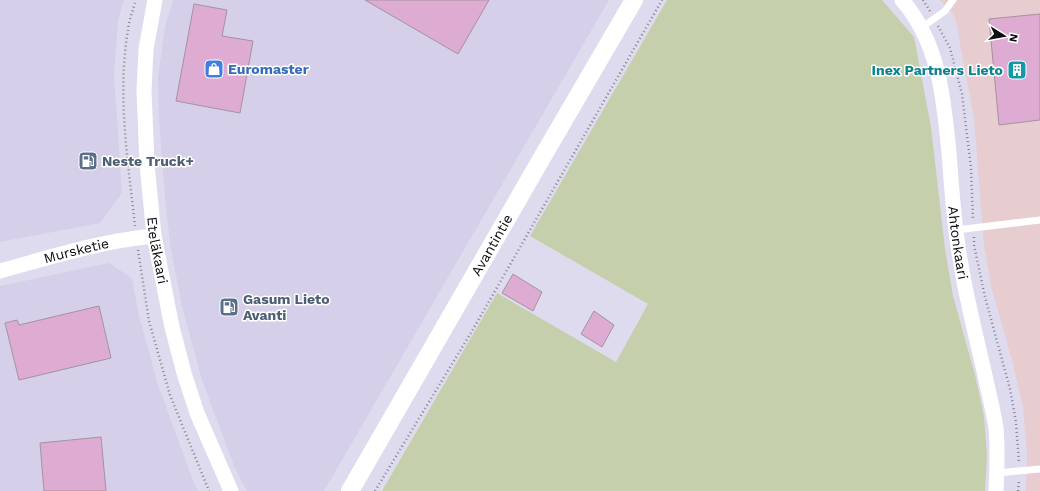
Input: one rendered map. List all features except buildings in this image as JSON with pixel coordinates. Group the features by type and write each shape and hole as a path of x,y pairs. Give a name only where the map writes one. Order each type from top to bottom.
{"street":[{"name":"Eteläkaari","path":"155,0 146,50 144,90 147,164 154,236 172,327 184,373 197,413 231,491"},
{"name":"Avantintie","path":"350,491 634,0"},
{"name":"Ahtonkaari","path":"902,0 910,9 921,28 931,50 940,79 944,102 956,230 961,264 996,427 996,491"},
{"name":"Mursketie","path":"0,271 89,246 154,236"}],"lane":[{"path":"921,28 945,11 953,0"},
{"path":"956,230 1040,220"},
{"path":"997,473 1040,469"}],"path":[{"path":"375,491 472,330 662,0"},
{"path":"923,0 950,48 962,94 971,168 974,245 985,297 1010,388 1016,422 1019,471 1018,491"}],"shaded area":[{"path":"0,0 124,0 118,20 114,75 122,193 100,223 0,242"},
{"path":"173,0 609,0 324,491 247,491 234,466 202,380 182,306 171,250 166,210 159,120 158,77 165,27"},
{"path":"940,0 1040,0 1040,491 1026,491 1027,453 1023,408 1013,364 991,286 984,246 974,119 955,17"},
{"path":"109,263 132,278 139,316 158,385 198,491 0,491 0,286"}],"green space":[{"path":"667,0 882,0 914,37 931,127 945,249 953,296 975,375 984,416 987,456 985,491 382,491 497,293 616,362 648,304 530,236"}],"place":[{"name":"Euromaster","path":"214,69"},
{"name":"Inex Partners Lieto","path":"1017,70"},
{"name":"Neste Truck+","path":"88,161"},
{"name":"Gasum Lieto Avanti","path":"229,307"}]}
